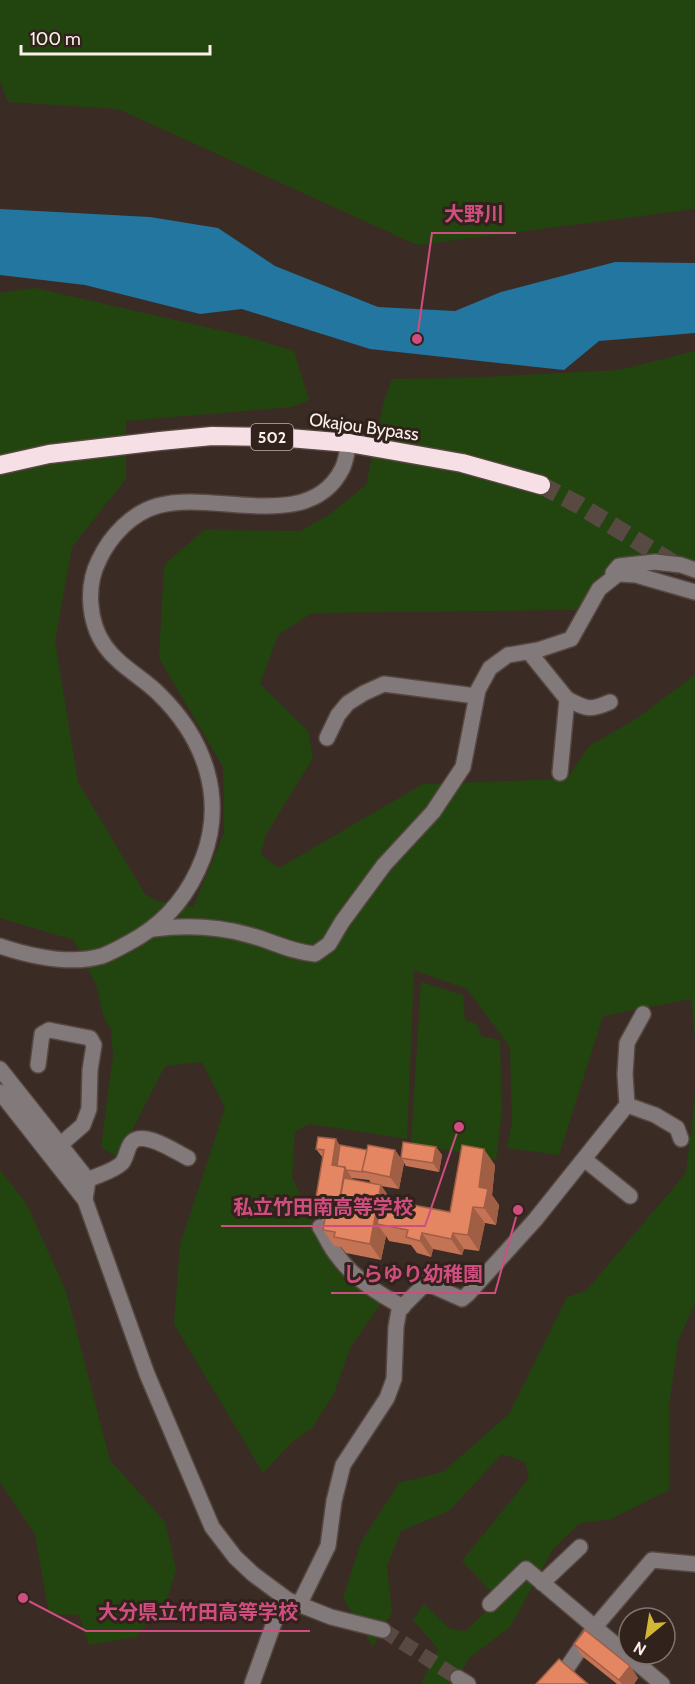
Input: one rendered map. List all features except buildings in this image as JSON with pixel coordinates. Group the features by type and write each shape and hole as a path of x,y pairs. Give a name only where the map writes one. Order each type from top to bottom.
{"highway":[{"name":"Okajou Bypass","path":"0,465 49,454 212,436 277,437 349,443 462,462 541,484"}],"street":[{"path":"0,946 18,952 70,960 102,956 124,946 153,929 184,896 197,873 211,838 213,794 206,764 184,723 158,693 128,669 104,645 92,617 90,588 99,560 123,525 156,506 179,502 290,506 310,501 329,487 343,468 349,443"},
{"path":"611,580 615,569 619,566 634,564 656,562 681,565 695,570"},
{"path":"153,929 196,925 249,934 299,953 315,954 329,944 342,922 384,865 434,812 463,767 478,690 490,668 508,655 529,652 572,639 599,589 618,574 636,575 695,592"},
{"path":"529,652 567,699 584,708 594,709 610,702"},
{"path":"327,738 338,715 348,703 363,693 384,684 477,696"},
{"path":"560,773 567,699"},
{"path":"252,1684 275,1620 294,1602 328,1546 334,1501 343,1465 387,1398 394,1379 399,1310 426,1283 462,1299 535,1220 627,1105 625,1074 627,1043 643,1014"},
{"path":"38,1065 42,1034 49,1030 90,1038 94,1045 90,1070 89,1109 83,1125 60,1145"},
{"path":"0,1069 88,1180 85,1200"},
{"path":"0,1092 85,1200 147,1374 212,1527 235,1557 253,1574 294,1602 331,1617 383,1630"},
{"path":"627,1105 655,1115 677,1128 681,1139"},
{"path":"88,1180 123,1162 131,1143 138,1138 146,1137 188,1158"},
{"path":"584,1159 630,1196"},
{"path":"320,1227 337,1256 354,1273 381,1295 403,1307"},
{"path":"542,1583 580,1547"},
{"path":"556,1684 594,1628 652,1560 695,1564"},
{"path":"490,1605 526,1569 662,1684"}],"green space":[{"path":"0,0 695,0 695,209 417,245 118,109 8,102 0,81"},
{"path":"35,288 241,335 294,351 309,400 292,407 126,421 126,479 72,547 55,641 78,782 145,894 157,901 193,907 224,833 223,767 159,658 164,565 204,530 300,531 329,515 366,485 384,401 392,379 465,378 619,370 695,351 695,563 618,560 576,610 312,613 278,635 260,684 308,731 313,758 265,836 261,855 279,868 423,784 567,779 589,746 636,719 695,675 695,1035 691,999 603,1016 559,1155 507,1148 512,1122 510,1047 467,989 414,970 407,1139 310,1124 295,1131 292,1177 315,1228 345,1260 390,1290 350,1348 334,1394 312,1428 290,1444 263,1473 174,1324 180,1245 225,1108 202,1062 165,1066 118,1158 101,1147 113,1056 111,1030 104,1017 96,985 74,940 0,918 0,293"},
{"path":"421,982 463,995 465,1020 477,1024 481,1036 500,1040 502,1111 496,1160 411,1143"},
{"path":"695,1094 695,1303 678,1341 669,1405 669,1490 611,1519 580,1523 553,1549 510,1627 468,1659 455,1684 421,1684 438,1649 413,1620 424,1604 450,1629 466,1631 498,1599 462,1561 529,1478 525,1462 502,1454 449,1511 401,1531 387,1566 392,1612 373,1647 343,1598 361,1542 399,1483 443,1472 509,1414 567,1297 586,1291 686,1173"},
{"path":"0,1170 26,1203 66,1291 110,1460 165,1522 176,1570 167,1599 136,1637 89,1645 79,1615 49,1614 35,1534 0,1482"}],"water":[{"path":"0,209 150,217 218,228 275,266 378,307 455,311 501,292 615,262 695,263 695,333 599,341 564,370 370,349 242,309 200,314 85,285 0,275"}],"tunnel":[{"path":"541,485 579,505 681,568"},
{"path":"383,1630 458,1678"}],"place":[{"name":"大野川","path":"417,339"},
{"name":"私立竹田南高等学校","path":"459,1127"},
{"name":"しらゆり幼稚園","path":"518,1210"},
{"name":"大分県立竹田高等学校","path":"23,1598"}]}
